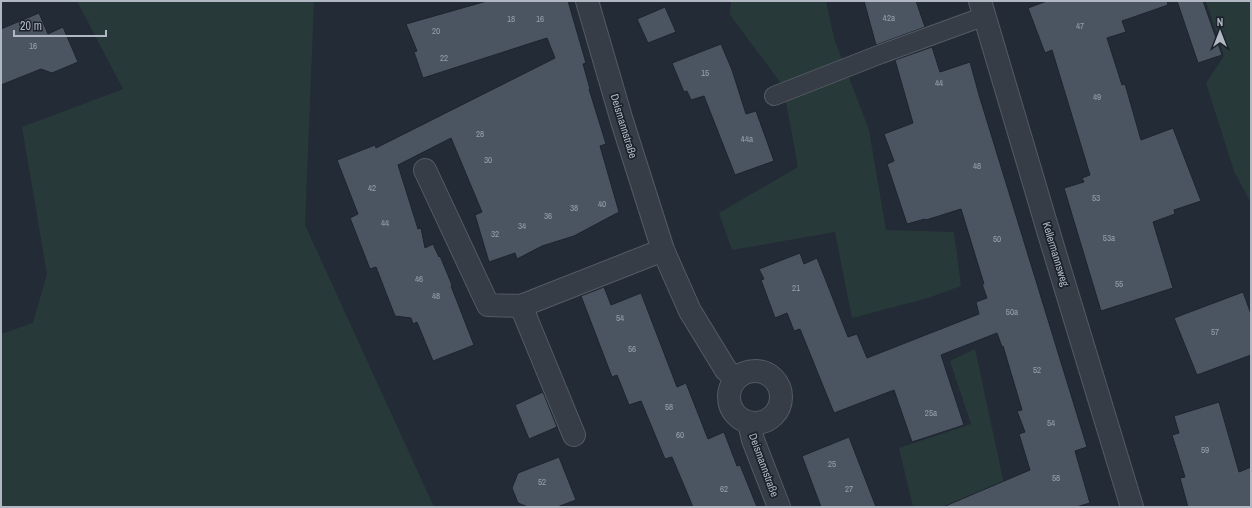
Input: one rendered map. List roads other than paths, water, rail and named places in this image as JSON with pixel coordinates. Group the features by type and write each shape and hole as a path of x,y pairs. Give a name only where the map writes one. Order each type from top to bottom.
{"street":[{"name":"Deismannstraße","path":"587,1 622,120 663,250 690,311 726,370 736,378"},
{"name":"Kellermannsweg","path":"982,9 1132,507"},
{"path":"425,170 488,305 521,306 663,250"},
{"path":"521,306 574,435"},
{"name":"Deismannstraße","path":"748,371 762,371 774,378 782,390 782,403 775,416 763,423 749,423 736,416 730,404 729,390 736,378 748,371"},
{"name":"Deismannstraße","path":"749,423 753,440 779,507"}],"lane":[{"path":"774,96 880,54 982,9"}]}
